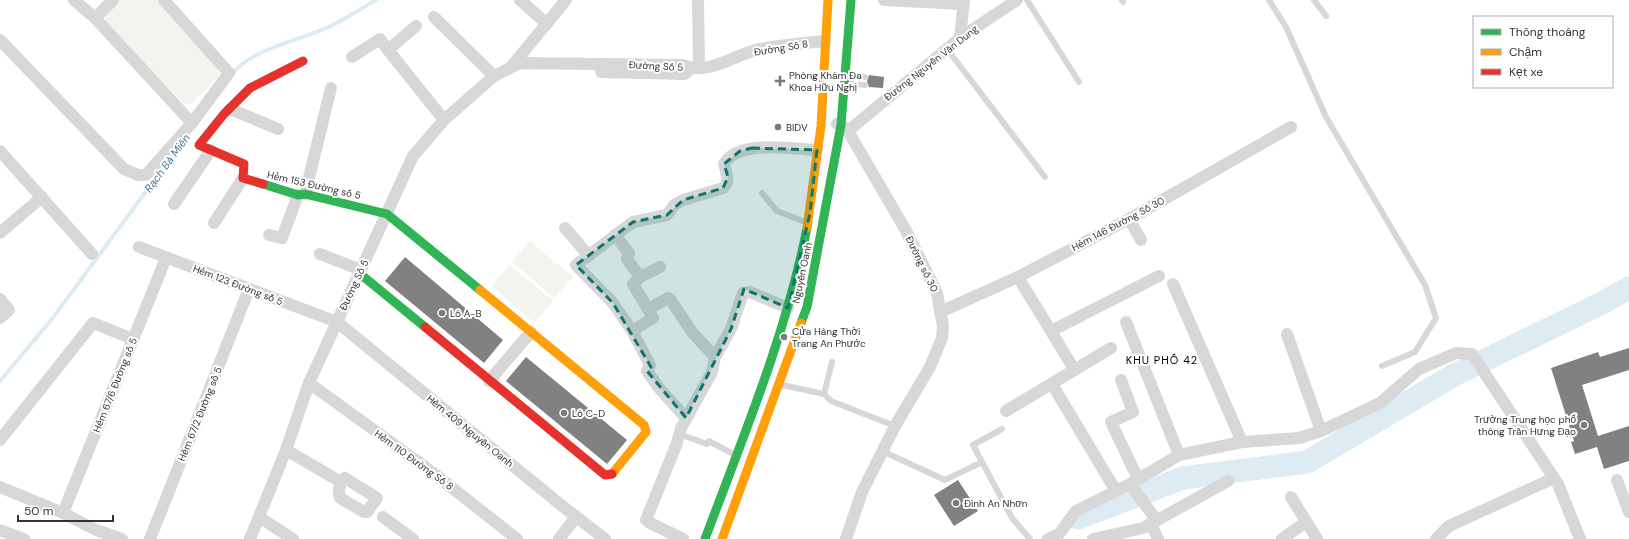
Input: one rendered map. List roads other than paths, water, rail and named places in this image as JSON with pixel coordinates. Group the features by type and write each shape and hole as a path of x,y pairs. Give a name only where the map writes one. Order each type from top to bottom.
{"main road":[{"name":"Nguyễn Oanh","path":"722,539 807,307 845,128 844,80 828,0"},
{"name":"Nguyễn Oanh","path":"705,539 788,308 798,274 809,223 821,123 836,41 851,0"},
{"path":"243,178 244,164 199,145 250,88 303,61"},
{"name":"Hẻm 153 Đường số 5","path":"243,178 302,194 387,214"},
{"path":"360,272 489,381 605,475 612,475 646,432 644,425 387,214"}],"street":[{"path":"95,18 112,0"},
{"path":"0,40 124,169 146,175 192,123 229,73 164,0"},
{"path":"520,0 547,24"},
{"path":"511,67 566,0"},
{"path":"695,68 698,0"},
{"path":"884,0 963,2 960,38"},
{"name":"Đường Nguyễn Văn Dung","path":"845,128 960,38 1017,0"},
{"path":"77,1 95,18 192,123"},
{"path":"434,17 494,76"},
{"path":"388,50 416,26"},
{"path":"352,57 380,39 444,120"},
{"name":"Đường Số 8","path":"695,68 704,68 759,49 836,41"},
{"name":"Đường Số 5","path":"250,539 286,450 309,383 413,156 444,120 494,76 511,67 519,71 685,74 695,68"},
{"path":"269,235 282,238 302,194 331,88"},
{"path":"230,109 278,129"},
{"path":"821,123 845,128"},
{"name":"Đường số 30","path":"845,128 905,228 937,293 943,326 942,338 930,367 882,451 862,492 846,539"},
{"name":"Hẻm 146 Đường Số 30","path":"940,312 1018,278 1129,219 1291,128"},
{"path":"686,418 658,387 647,371 650,365 632,331 613,303 596,284 576,267 577,264 633,222 667,215 674,205 683,200 723,188 728,184 724,164 740,151 752,148 817,150"},
{"path":"174,204 211,150"},
{"path":"0,151 92,254"},
{"path":"214,224 243,178"},
{"path":"0,234 42,197"},
{"path":"1129,219 1141,240"},
{"path":"565,228 589,256"},
{"path":"615,235 629,253 627,259 640,278"},
{"name":"Hẻm 123 Đường số 5","path":"139,247 337,322"},
{"path":"320,254 360,272"},
{"name":"Hẻm 67/6 Đường số 5","path":"63,513 166,258"},
{"path":"632,331 653,320 633,284 640,278 660,267"},
{"path":"1051,331 1159,276"},
{"path":"1018,278 1074,370"},
{"path":"1173,284 1242,442"},
{"name":"Hẻm 67/2 Đường số 5","path":"150,539 249,289"},
{"path":"683,539 650,524 646,520 686,418 712,372 715,357 731,329 743,293 750,292 788,308"},
{"path":"0,298 9,310 0,318"},
{"path":"648,310 668,298 670,299 692,332 715,357"},
{"name":"Hẻm 409 Nguyễn Oanh","path":"337,322 605,539"},
{"path":"1126,322 1179,455"},
{"path":"0,440 93,323 133,339"},
{"path":"489,381 531,332"},
{"path":"1287,334 1321,431"},
{"path":"1006,411 1111,348"},
{"path":"1056,537 1076,511 1116,491 1134,484 1179,455 1242,442 1299,438 1321,431 1380,403 1419,370 1456,353 1472,354 1489,379 1554,478 1580,539"},
{"path":"1121,380 1133,412 1111,422 1134,484 1142,502 1154,522 1158,539"},
{"name":"Hẻm 110 Đường Số 8","path":"309,383 432,472 517,539"},
{"path":"1052,384 1116,491"},
{"path":"286,450 341,482"},
{"path":"1436,539 1449,526 1554,478"},
{"path":"1617,480 1629,512"},
{"path":"1093,539 1143,528 1228,481"},
{"path":"0,487 63,513 94,534 122,539"},
{"path":"1291,497 1317,539"},
{"path":"259,517 293,539"},
{"path":"383,517 413,539"},
{"path":"559,539 576,517"},
{"path":"1282,539 1306,522"},
{"path":"0,530 24,539"}],"lane":[{"path":"1027,0 1079,82"},
{"path":"1269,0 1286,27 1326,117 1425,285 1436,318 1415,352 1382,366"},
{"path":"1314,0 1326,16"},
{"path":"947,49 1045,177"},
{"path":"844,80 865,78"},
{"path":"844,80 865,85"},
{"path":"762,193 776,211 809,223"},
{"path":"824,394 832,362"},
{"path":"778,384 824,394 831,401 895,426"},
{"path":"1002,429 973,445 1012,518 1030,539"},
{"path":"678,438 708,444 709,442 736,456"},
{"path":"882,451 945,480 982,462"}],"waterway":[{"name":"Rạch Bà Miên","path":"232,74 241,65 264,51 331,26 376,0"},
{"name":"Rạch Bà Miên","path":"0,381 52,319 181,144"},
{"path":"1078,518 1183,478 1307,462 1454,375 1602,303 1629,288"}],"place":[{"name":"Phòng Khám Đa Khoa Hữu Nghị","path":"780,81"},
{"name":"BIDV","path":"778,127"},
{"name":"Lô A-B","path":"442,313"},
{"name":"Cửa Hàng Thời Trang An Phước","path":"784,337"},
{"name":"Lô C-D","path":"564,413"},
{"name":"Trường Trung học phổ thông Trần Hưng Đạo","path":"1584,425"},
{"name":"Đình An Nhơn","path":"956,503"}],"district":[{"name":"KHU PHỐ 42","path":"1162,360"}]}
